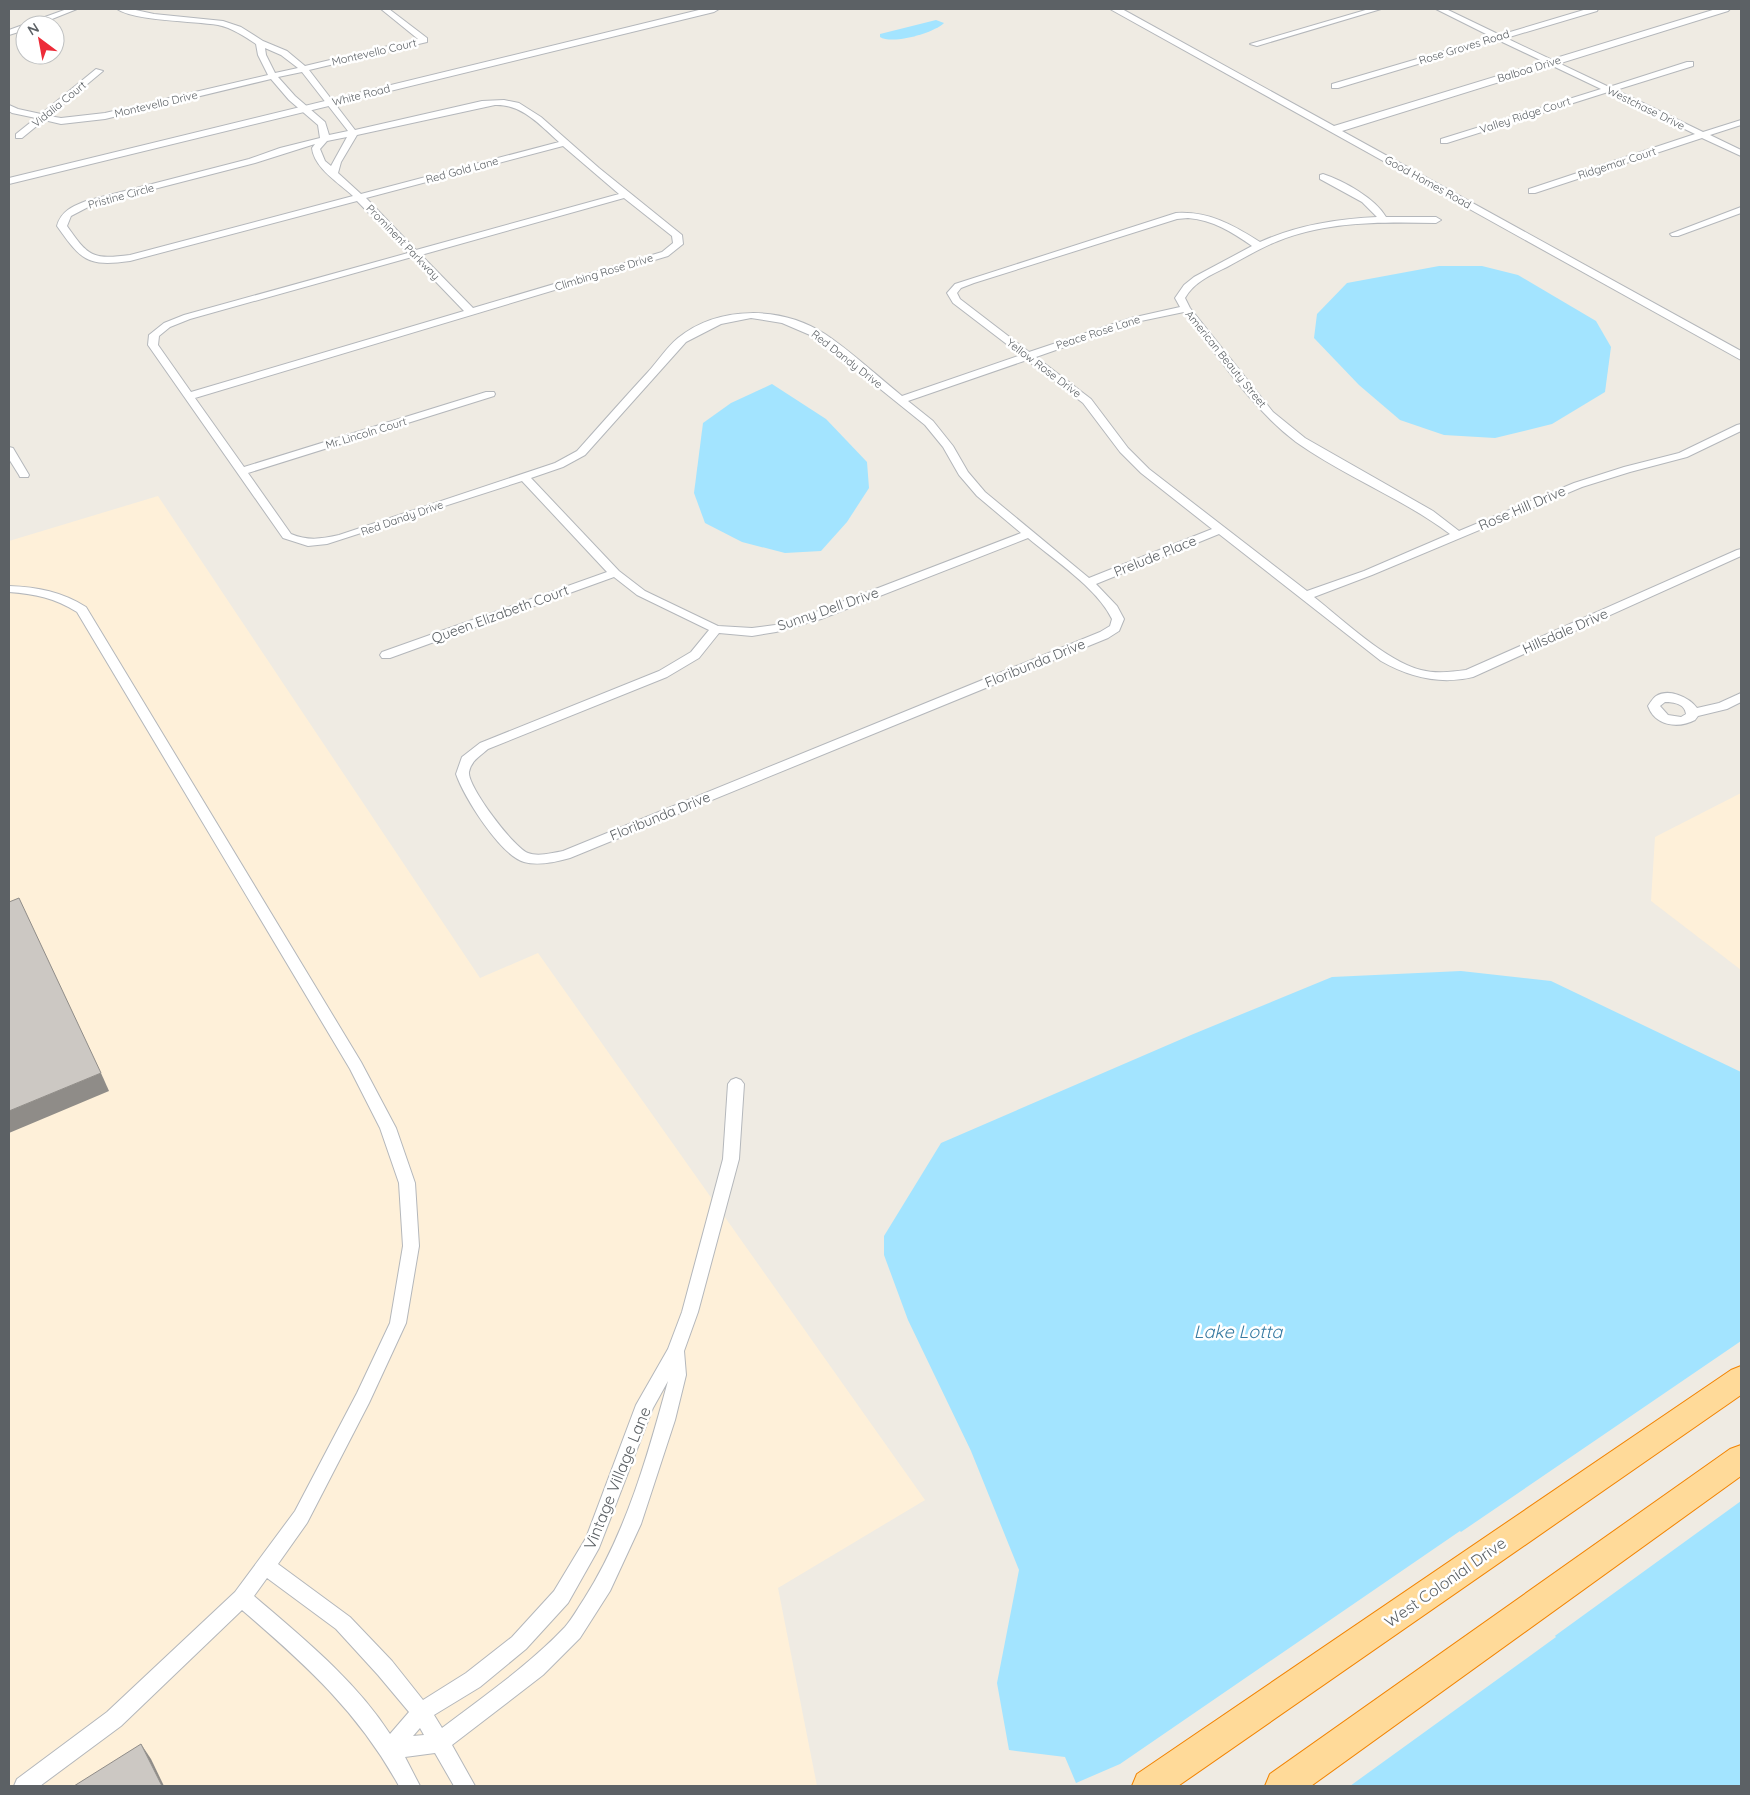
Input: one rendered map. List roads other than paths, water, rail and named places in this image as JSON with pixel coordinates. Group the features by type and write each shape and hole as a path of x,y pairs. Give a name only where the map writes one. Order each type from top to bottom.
{"highway":[{"name":"West Colonial Drive","path":"1149,1786 1741,1379"},
{"path":"1282,1786 1741,1459"}],"street":[{"path":"56,15 72,9"},
{"path":"121,9 154,16 220,23 238,29 260,43 284,53 303,68 353,133 351,140 335,164 334,173"},
{"name":"Montevello Court","path":"303,68 424,40 385,9"},
{"name":"White Road","path":"9,181 714,9"},
{"name":"Good Homes Road","path":"1115,9 1741,356"},
{"path":"1254,44 1377,9"},
{"name":"Westchase Drive","path":"1440,9 1741,153"},
{"name":"Rose Groves Road","path":"1335,86 1594,9"},
{"name":"Balboa Drive","path":"1333,130 1725,9"},
{"path":"260,43 260,50 272,76 322,124 326,131 325,139"},
{"name":"Valley Ridge Court","path":"1444,142 1606,89 1690,64"},
{"name":"Montevello Drive","path":"9,108 42,118 61,121 105,116 303,68"},
{"name":"Vidalia Court","path":"19,136 99,71"},
{"name":"Climbing Rose Drive","path":"190,396 665,254 678,244 677,235 625,195 526,110 516,105 500,101 482,104 325,139"},
{"name":"Ridgemar Court","path":"1532,191 1741,122"},
{"name":"Prominent Parkway","path":"325,139 316,148 321,162 359,196 471,312"},
{"name":"Pristine Circle","path":"325,139 283,150 252,161 89,203 72,210 63,219 62,226 82,254 91,259 109,262 359,196"},
{"name":"Red Gold Lane","path":"359,196 565,143"},
{"path":"1323,177 1373,205 1380,212 1383,219"},
{"name":"Red Dandy Drive","path":"625,195 187,317 168,325 154,335 153,345 287,536 302,543 343,538 558,464 581,452 682,340 702,327 731,318 759,315 781,318 802,325 821,336 929,423 948,446 963,473 981,494 1088,582"},
{"path":"1675,234 1741,210"},
{"name":"Yellow Rose Drive","path":"1259,246 1218,220 1190,214 1176,216 958,286 952,293 956,302 1087,401 1124,450 1145,472 1221,529 1385,658"},
{"name":"American Beauty Street","path":"1436,220 1383,219 1345,221 1314,226 1282,236 1259,246 1194,281 1184,289 1180,298 1186,310 1269,414 1294,435 1344,466 1428,512 1458,535"},
{"name":"Peace Rose Lane","path":"899,400 1134,320 1186,310"},
{"name":"Mr. Lincoln Court","path":"242,471 490,394"},
{"name":"Rose Hill Drive","path":"1305,596 1368,573 1578,485 1683,455 1741,427"},
{"path":"9,450 24,475"},
{"name":"Sunny Dell Drive","path":"524,476 615,573 641,593 716,630 752,632 776,628 817,616 1029,534"},
{"name":"Prelude Place","path":"1088,582 1221,529"},
{"name":"Hillsdale Drive","path":"1385,658 1397,666 1422,675 1443,678 1469,674 1741,552"},
{"name":"Queen Elizabeth Court","path":"386,654 615,573"},
{"name":"Floribunda Drive","path":"716,630 695,654 663,674 484,746 468,760 462,774 466,786 513,851 525,858 544,859 565,855 1104,635 1115,628 1118,619 1113,609 1088,582"},
{"path":"9,589 37,591 64,598 82,610 356,1066 388,1128 407,1183 411,1246 398,1322 363,1398 301,1517 266,1566 242,1598 114,1719 24,1786"},
{"path":"1692,713 1723,706 1741,697"},
{"name":"Vintage Village Lane","path":"390,1750 421,1712 473,1680 519,1643 562,1597 593,1542 645,1405 676,1351 690,1312 731,1159 736,1084"},
{"name":"Vintage Village Lane","path":"390,1750 440,1742 536,1668 573,1632 603,1586 632,1524 666,1420 678,1375 676,1351"},
{"path":"266,1566 342,1623 385,1668 421,1712 465,1786"},
{"path":"242,1598 303,1649 367,1717 390,1750 410,1786"}],"water":[{"path":"936,20 944,23 923,34 894,40 880,37 880,34"},
{"path":"1439,266 1482,266 1518,275 1596,321 1611,347 1605,392 1552,424 1495,438 1444,435 1400,420 1359,385 1314,338 1317,314 1347,283"},
{"path":"772,384 826,419 867,462 869,488 847,522 821,551 785,553 742,542 705,523 694,493 703,423 731,403"},
{"name":"Lake Lotta","path":"1461,971 1551,981 1741,1072 1741,1786 1350,1786 1556,1637 1460,1531 1120,1764 1076,1783 1065,1757 1009,1750 997,1683 1019,1570 971,1451 908,1320 884,1255 884,1236 941,1143 1191,1035 1332,977"}]}
